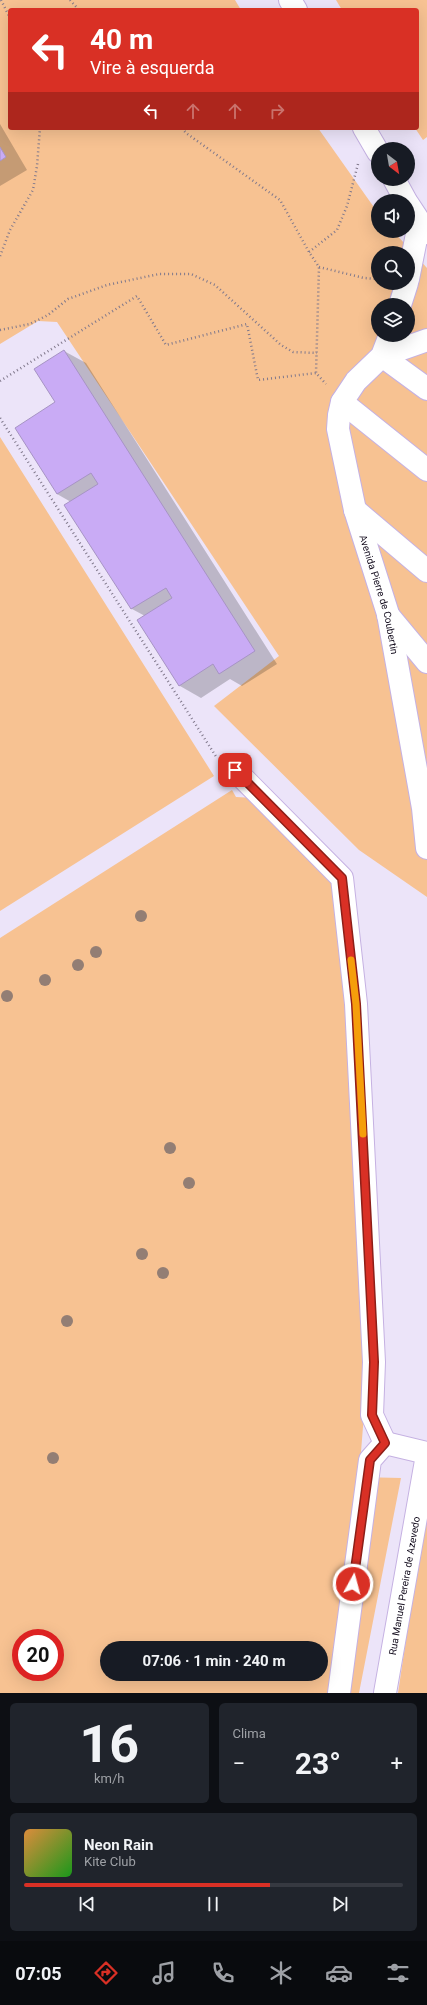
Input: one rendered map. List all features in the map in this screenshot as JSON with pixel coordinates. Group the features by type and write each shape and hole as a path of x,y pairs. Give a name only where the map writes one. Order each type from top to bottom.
{"street":[{"path":"415,215 423,228 415,255"},
{"name":"Avenida Pierre de Coubertin","path":"382,356 427,340"},
{"name":"Avenida Pierre de Coubertin","path":"387,342 382,356 356,382 342,402 338,429 355,510 388,614 423,808 427,848"},
{"path":"382,356 427,389"},
{"path":"342,402 427,470"},
{"path":"355,510 427,571"},
{"path":"388,614 427,662"},
{"path":"235,770 342,878 356,1004 374,1362 372,1415 385,1443"},
{"path":"385,1443 427,1454"},
{"path":"339,1693 370,1460 385,1443"},
{"name":"Rua Manuel Pereira de Azevedo","path":"385,1693 427,1454"}],"path":[{"path":"1,0 8,14"},
{"path":"70,0 77,8"},
{"path":"0,256 10,230 33,190 38,166 40,130"},
{"path":"184,130 280,200 319,267 316,373 342,402"},
{"path":"309,252 337,230 347,206 359,155 371,143"},
{"path":"319,267 371,278"},
{"path":"0,330 30,324 48,315 68,298 107,285 159,274 191,274 215,286 287,349 293,352 317,353"},
{"path":"0,381 137,296 166,345 248,324 258,380 316,373"},
{"path":"0,418 220,763 235,770"}],"shaded area":[{"path":"0,0 235,0 240,8 8,8 8,130 319,130 371,203 371,238 399,238 407,246 371,246 371,290 415,290 415,255 427,268 427,897 359,850 214,706 279,656 57,322 38,321 0,344 0,161 6,157 0,147"},
{"path":"336,0 427,0 427,137 423,140 416,130 419,130 419,8 341,8"},
{"path":"0,437 214,776 0,911"},
{"path":"232,790 236,797 255,798 334,880 344,948 368,1364 359,1477 401,1478 359,1693 0,1693 0,938"},
{"path":"427,1499 427,1693 398,1693"}],"building":[{"path":"0,147 6,157 0,161"},
{"path":"64,350 255,651 219,674 213,664 179,686 137,620 172,598 166,588 131,609 64,505 98,484 91,473 57,494 15,428 55,402 34,369"}],"slow traffic":[{"path":"351,960 356,1004 363,1134"}],"route":[{"path":"235,770 342,878 356,1004 374,1362 372,1415 385,1443 370,1460 353,1584"}]}
